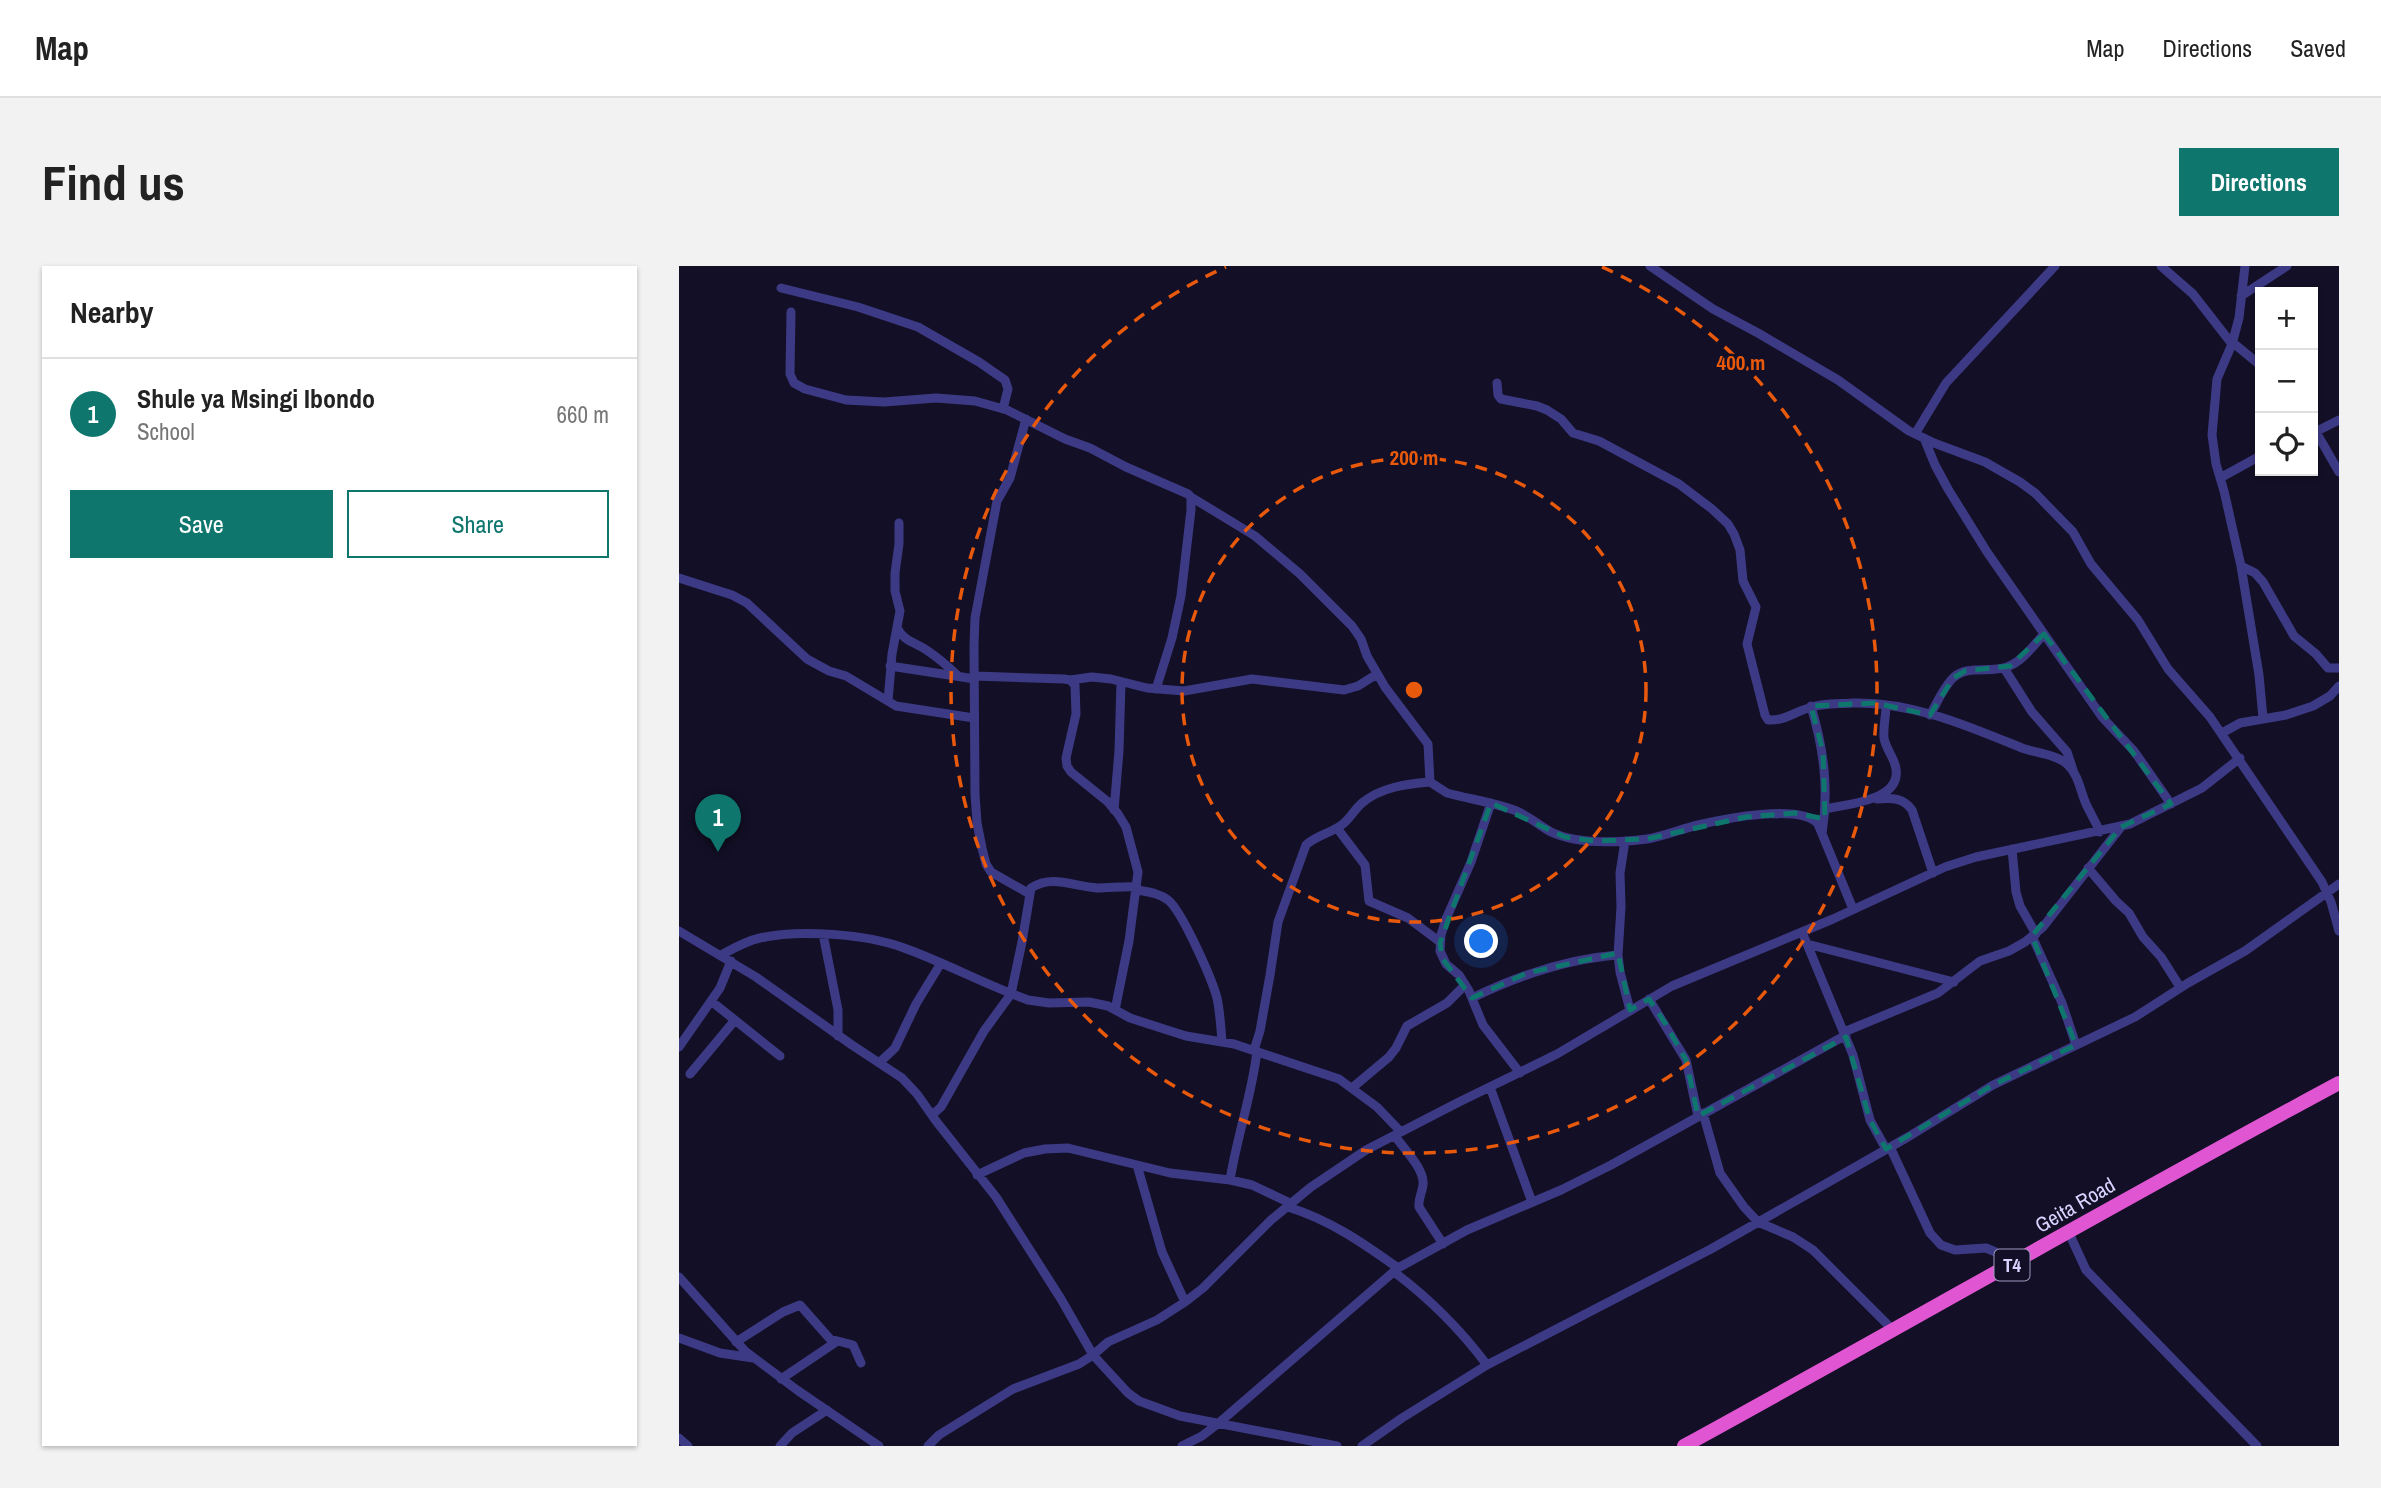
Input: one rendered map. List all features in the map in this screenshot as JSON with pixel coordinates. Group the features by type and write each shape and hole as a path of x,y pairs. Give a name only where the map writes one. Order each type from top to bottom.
{"highway":[{"name":"Geita Road","path":"1685,1446 2339,1083"}],"street":[{"path":"1650,266 1713,309 1838,380 1919,436 1985,463 2020,482 2059,516 2073,532 2091,564 2137,620 2168,669 2240,758 2322,882 2339,931"},
{"path":"1919,436 1946,383 2055,266"},
{"path":"2161,266 2193,294 2232,343 2255,361"},
{"path":"2245,266 2239,318 2217,379 2212,435 2215,464 2241,566 2259,675 2263,718"},
{"path":"2241,296 2287,266"},
{"path":"781,288 858,307 939,337 1007,383 1008,394 1003,409"},
{"path":"791,312 790,374 794,383 804,389 845,400 884,402 936,398 975,401 1003,409 1181,490 1255,536 1300,574 1352,626 1377,674 1428,744 1430,782"},
{"path":"1497,383 1501,399 1547,410 1561,419 1573,433 1599,441 1679,485 1728,524 1738,541 1743,581 1756,607 1747,645 1765,715 1769,720 1779,720 1811,706 1851,703 1886,705 1996,735 2023,748 2060,760 2074,773"},
{"path":"1026,419 1010,478 997,501 975,618 974,718 977,823 986,864 991,872 1028,893"},
{"path":"2318,431 2339,420"},
{"path":"1919,436 1963,515 2044,634 2102,717 2133,751 2171,804"},
{"path":"2318,438 2339,472"},
{"path":"2220,478 2255,459"},
{"path":"1156,689 1181,596 1191,497"},
{"path":"888,701 890,666 900,611 895,591 899,523"},
{"path":"2241,566 2255,573 2263,582 2300,643 2316,654 2327,668 2339,668"},
{"path":"679,578 731,594 747,603 807,659 845,676 896,706 974,718"},
{"path":"897,628 907,640 927,651 959,676"},
{"path":"1930,715 1953,678 1965,671 2004,668 2024,656 2044,634"},
{"path":"890,666 975,677 1070,680 1093,677 1156,689 1184,691 1252,679 1343,690 1359,686 1377,674"},
{"path":"2004,668 2032,712 2067,752 2099,832"},
{"path":"1070,680 1076,685 1077,701 1073,736 1066,758 1067,766 1114,810 1126,827 1138,872 1115,1010"},
{"path":"1114,810 1121,682"},
{"path":"2222,733 2240,723 2287,715 2313,706 2330,696 2339,686"},
{"path":"1872,800 1887,792 1896,776 1896,768 1884,740 1886,705"},
{"path":"1811,706 1823,752 1826,782 1822,836"},
{"path":"928,1446 939,1435 1013,1389 1079,1363 1108,1342 1157,1320 1203,1288 1271,1220 1366,1150 1557,1054 1672,986 1976,857 2121,827 2151,815 2202,788 2240,758"},
{"path":"1230,1180 1248,1107 1274,939 1283,907 1306,845 1315,837 1337,828 1369,798 1398,786 1430,782 1447,793 1524,814 1550,831 1565,837 1595,841 1625,841 1668,835 1697,825 1795,813 1814,819 1853,909"},
{"path":"1826,809 1893,798 1907,803 1916,821 1933,873"},
{"path":"1491,803 1471,862 1446,919 1440,942 1442,958 1465,985 1483,1025 1520,1073"},
{"path":"1182,1446 1202,1436 1220,1422 1396,1270 1467,1230 1561,1191 1611,1166 1770,1076 1811,1056 1845,1034 1938,993 1980,961 2009,951 2034,935 2059,909 2121,827"},
{"path":"1337,828 1366,865 1369,901 1408,918 1440,942"},
{"path":"1625,841 1620,873 1618,955 1630,1010"},
{"path":"2013,849 2016,892 2020,906 2062,1003 2076,1045"},
{"path":"2088,868 2129,913 2180,988"},
{"path":"932,1115 941,1107 990,1022 1011,994 1022,942 1028,893 1037,884 1055,881 1088,887 1137,888 1159,895 1174,906 1210,975 1217,999 1222,1042"},
{"path":"1362,1446 1487,1364 1630,1292 1758,1222 1993,1086 2135,1017 2245,951 2339,884"},
{"path":"679,931 731,961 902,1078 996,1197 1093,1355 1128,1394 1139,1401 1180,1416 1337,1446"},
{"path":"1802,932 1845,1034 1870,1119 1888,1148 1930,1233 1941,1245 1955,1250 1986,1248 2018,1261"},
{"path":"823,934 838,1010 838,1036"},
{"path":"721,955 762,937 836,934 901,946 1028,1000 1049,1003 1089,1002 1186,1036 1256,1050 1339,1079 1377,1107 1398,1134 1420,1172 1423,1185 1419,1207 1443,1244"},
{"path":"1807,944 1954,982"},
{"path":"1472,998 1527,973 1566,962 1618,955"},
{"path":"679,1047 720,988 731,961"},
{"path":"879,1063 895,1048 916,1004 941,963"},
{"path":"1352,1088 1389,1057 1406,1026 1447,1003 1465,985"},
{"path":"1650,999 1686,1060 1720,1173 1744,1207 1758,1222 1793,1237 1813,1250 1893,1330"},
{"path":"711,1001 780,1056"},
{"path":"689,1074 735,1020"},
{"path":"1490,1087 1532,1202"},
{"path":"977,1175 1024,1153 1068,1149 1171,1173 1252,1185 1361,1241 1431,1301 1487,1364"},
{"path":"1137,1166 1162,1252 1185,1301"},
{"path":"2069,1233 2086,1270 2257,1446"},
{"path":"679,1278 736,1342 755,1359 880,1446"},
{"path":"736,1342 783,1312 800,1305 824,1334 836,1342 853,1345 861,1363"},
{"path":"679,1338 720,1353 755,1359"},
{"path":"781,1379 836,1342"},
{"path":"780,1446 792,1433 827,1410"},
{"path":"679,1438 688,1446"}],"highlighted area":[{"path":"2044,634 2171,804 2121,827 2032,936 2076,1045 1993,1085 1886,1149 1870,1120 1846,1037 1698,1116 1686,1060 1665,1023 1649,999 1630,1010 1618,953 1527,973 1472,998 1442,958 1440,943 1491,803 1565,837 1595,841 1647,839 1746,817 1795,813 1825,819 1823,752 1811,706 1875,703 1930,715 1953,678 1965,671 2010,666"}],"place":[{"name":"Shule ya Msingi Ibondo","path":"718,852"}]}
